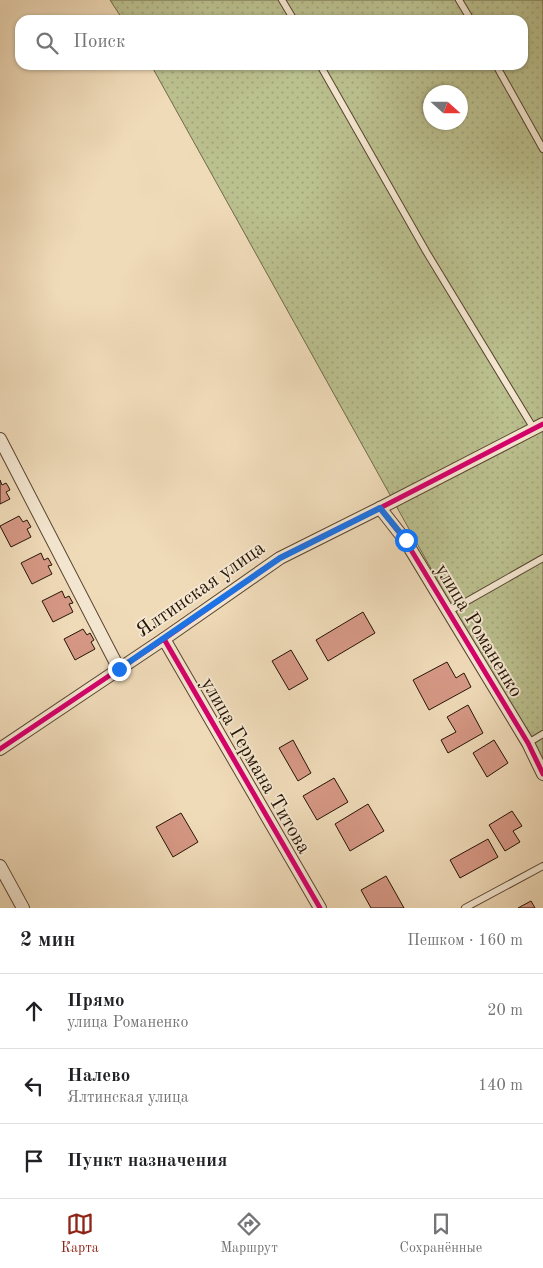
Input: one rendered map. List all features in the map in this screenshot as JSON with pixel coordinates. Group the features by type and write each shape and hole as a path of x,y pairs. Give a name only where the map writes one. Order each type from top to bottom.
{"street":[{"name":"Ялтинская улица","path":"0,749 164,639 280,558 538,427"},
{"path":"0,439 119,669"},
{"name":"улица Романенко","path":"380,508 406,540 528,743 543,774"},
{"name":"улица Германа Титова","path":"164,639 320,908"},
{"path":"0,866 23,908"}],"lane":[{"path":"282,0 291,15"},
{"path":"459,0 468,15"},
{"path":"323,70 427,253 538,427"},
{"path":"499,70 543,149"},
{"path":"448,612 543,558"},
{"path":"528,743 543,734"},
{"path":"465,908 543,866"}],"green space":[{"path":"110,0 543,0 543,770 154,70 528,70 528,15 120,15"}],"building":[{"path":"0,480 2,485 6,483 8,486 10,490 6,492 10,499 0,504"},
{"path":"19,516 23,522 27,520 31,527 27,529 31,537 11,547 0,526"},
{"path":"41,553 44,560 48,558 52,565 48,566 52,574 32,584 21,563"},
{"path":"62,591 65,598 69,596 73,603 69,604 73,612 53,622 42,601"},
{"path":"363,612 375,633 328,661 316,640"},
{"path":"83,629 87,635 90,633 94,640 91,642 95,649 75,660 64,639"},
{"path":"291,650 308,679 289,690 272,661"},
{"path":"447,662 456,678 464,673 471,687 429,710 413,680"},
{"path":"468,705 483,733 448,753 441,740 456,732 447,717"},
{"path":"293,740 311,773 298,781 279,748"},
{"path":"494,740 508,763 487,777 473,753"},
{"path":"334,778 348,802 317,820 303,796"},
{"path":"368,804 384,831 350,851 335,824"},
{"path":"512,811 522,826 513,831 520,842 505,851 489,825"},
{"path":"181,813 198,842 173,857 156,827"},
{"path":"488,839 498,857 460,878 450,860"},
{"path":"386,876 404,908 371,908 361,890"},
{"path":"531,901 535,908 518,908"}],"cycle path":[{"path":"0,749 164,639 280,558 543,424"},
{"path":"380,508 405,540 528,743 543,774"},
{"path":"164,639 320,908"}],"route":[{"path":"119,669 280,558 380,508 406,540"}]}
